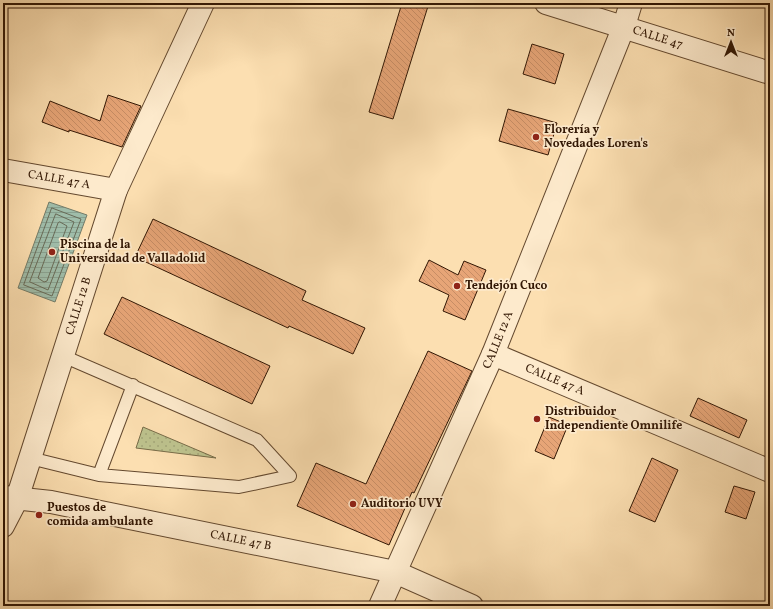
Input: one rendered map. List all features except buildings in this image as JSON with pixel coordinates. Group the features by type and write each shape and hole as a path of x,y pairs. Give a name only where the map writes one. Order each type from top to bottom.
{"street":[{"name":"CALLE 12 B","path":"3,526 10,498 30,458 116,190 203,3"},
{"name":"CALLE 47","path":"546,3 624,26 770,73"},
{"name":"CALLE 12 A","path":"380,606 493,354 624,26 631,3"},
{"name":"CALLE 47 A","path":"3,170 116,190"},
{"name":"CALLE 47 A","path":"493,354 770,471"},
{"name":"CALLE 47 B","path":"10,498 50,502 395,572 472,606"}],"lane":[{"path":"30,458 99,475 238,487 290,476 257,440 62,356"},
{"path":"99,475 132,385"}],"green space":[{"path":"143,427 216,458 136,448"}],"water":[{"name":"Piscina de la Universidad de Valladolid","path":"49,202 87,215 55,302 18,288"}],"place":[{"name":"Florería y Novedades Loren's","path":"536,137"},
{"name":"Piscina de la Universidad de Valladolid","path":"52,252"},
{"name":"Tendejón Cuco","path":"457,286"},
{"name":"Distribuidor Independiente Omnilife","path":"537,419"},
{"name":"Auditorio UVY","path":"353,504"},
{"name":"Puestos de comida ambulante","path":"39,515"}]}
